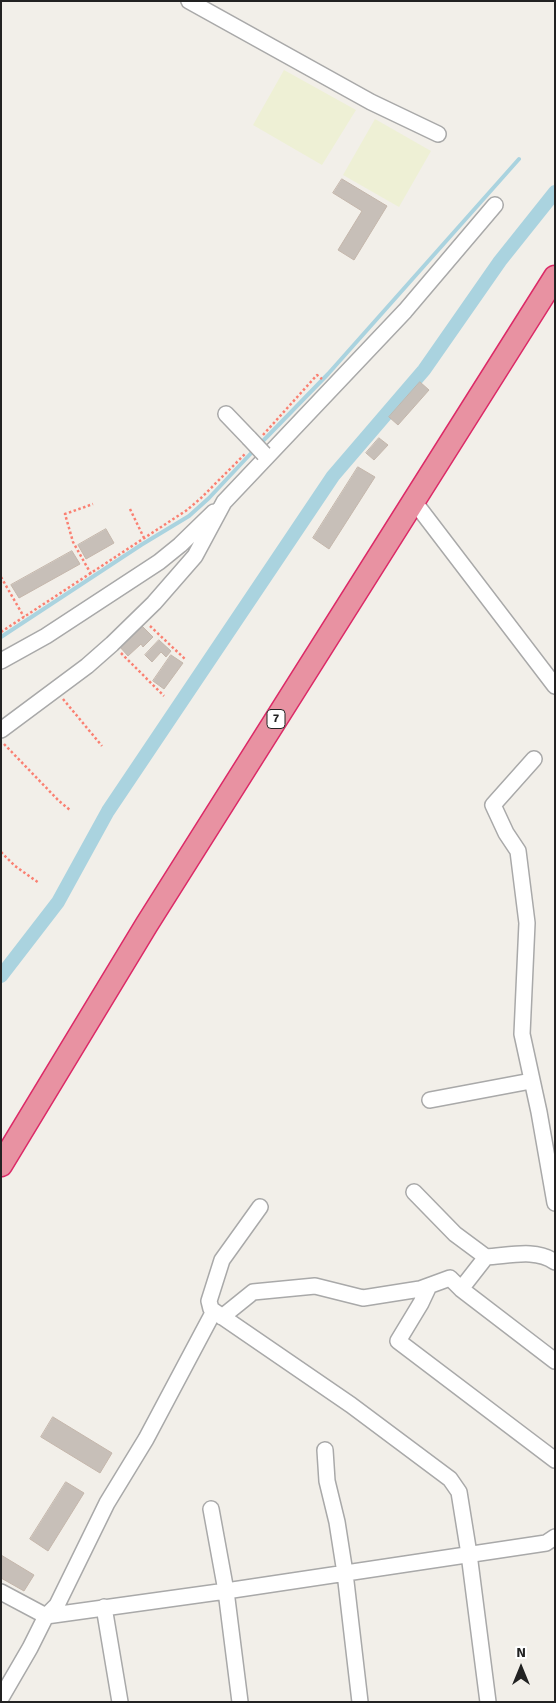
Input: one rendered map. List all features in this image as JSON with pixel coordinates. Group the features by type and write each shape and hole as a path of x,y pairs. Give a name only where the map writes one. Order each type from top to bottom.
{"highway":[{"name":"7","path":"1,1165 147,924 555,277"}],"street":[{"path":"189,1 371,102 438,134"},
{"path":"1,661 46,636 159,562 180,545 224,502 265,456 404,311 495,205"},
{"path":"226,414 265,456"},
{"path":"413,500 555,686"},
{"path":"1,730 56,690 112,644 141,617 195,556 224,502"},
{"path":"180,545 195,556"},
{"path":"534,759 493,805 506,833 518,851 527,923 522,1034 539,1112 555,1203"},
{"path":"430,1100 531,1082"},
{"path":"414,1192 455,1234 486,1257 533,1254 550,1258 555,1262"},
{"path":"260,1208 222,1260 209,1301 211,1309 351,1405 450,1479 459,1492 488,1702"},
{"path":"461,1289 486,1257"},
{"path":"1,1698 46,1616 57,1605 107,1503 218,1314 253,1292 315,1286 363,1298 420,1289 450,1278 461,1289 555,1361"},
{"path":"429,1286 398,1341 555,1460"},
{"path":"325,1450 327,1481 337,1522 345,1572 360,1702"},
{"path":"211,1509 226,1591 240,1702"},
{"path":"1,1592 46,1616 546,1543 555,1538"},
{"path":"104,1607 120,1702"}],"path":[{"path":"1,632 192,505 317,375"},
{"path":"90,574 73,542 65,514 93,504"},
{"path":"130,509 144,538"},
{"path":"1,577 24,617"},
{"path":"141,617 185,659"},
{"path":"112,644 164,696"},
{"path":"56,690 102,746"},
{"path":"1,741 70,810"},
{"path":"1,852 15,866 39,883"}],"green space":[{"path":"284,70 356,110 322,165 253,125"},
{"path":"375,119 431,151 399,207 343,175"}],"building":[{"path":"342,179 387,206 354,260 338,250 362,211 333,193"},
{"path":"420,382 429,390 398,425 389,417"},
{"path":"379,438 388,445 374,460 366,453"},
{"path":"358,467 375,477 329,549 313,538"},
{"path":"106,529 114,543 86,559 78,545"},
{"path":"72,551 80,564 19,598 11,585"},
{"path":"141,625 153,637 143,647 141,644 128,656 119,646"},
{"path":"159,640 171,651 166,657 161,652 152,662 145,655"},
{"path":"171,655 183,663 164,689 153,681"},
{"path":"53,1417 112,1453 100,1473 41,1437"},
{"path":"66,1482 84,1493 48,1551 30,1539"},
{"path":"1,1555 34,1575 24,1591 1,1578"}],"waterway":[{"path":"260,444 328,374 519,159"},
{"path":"1,976 58,902 108,811 333,476 424,370 500,261 555,192"},
{"path":"1,637 141,545 189,516 209,498 255,449"}]}
